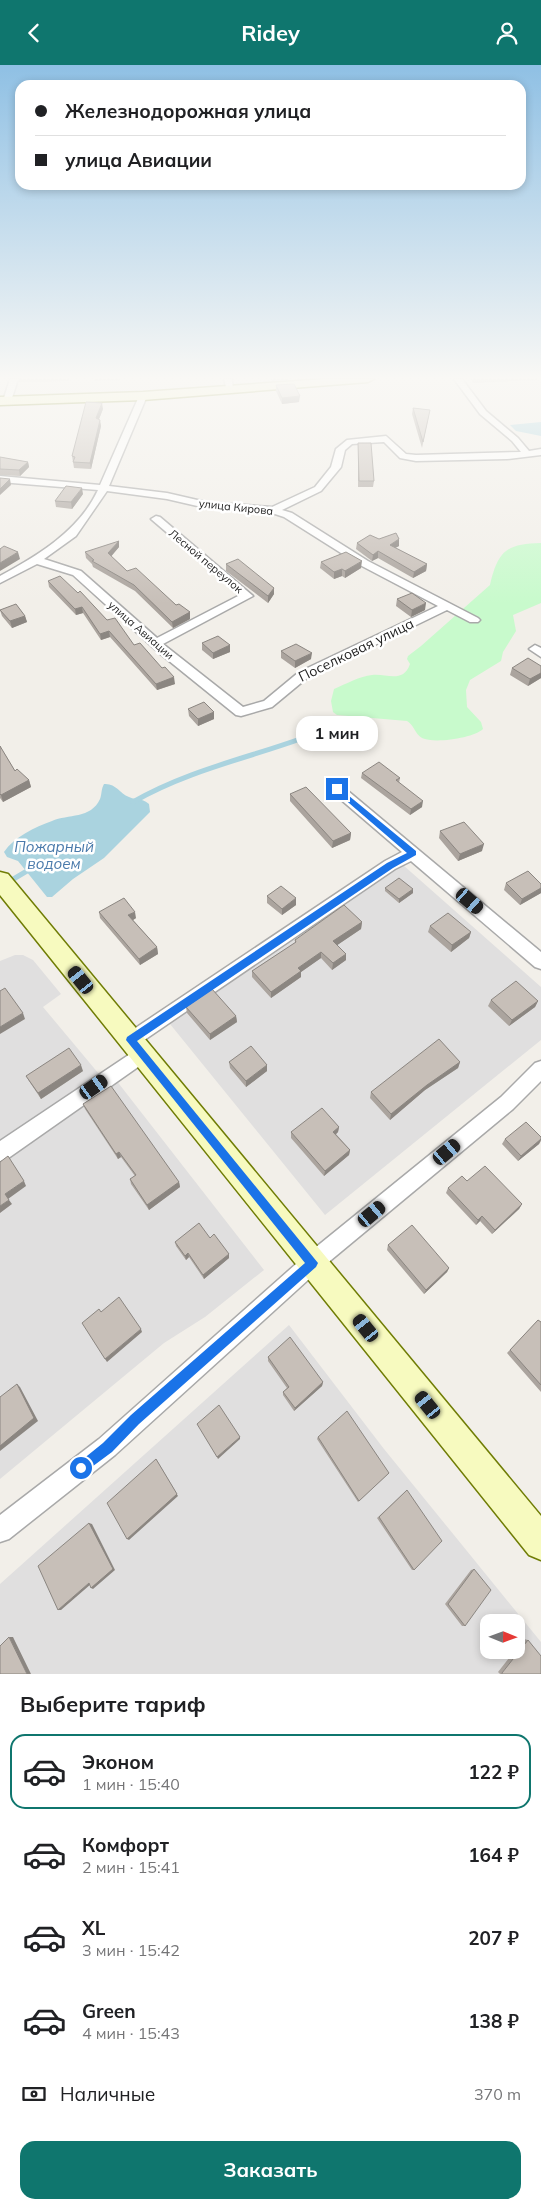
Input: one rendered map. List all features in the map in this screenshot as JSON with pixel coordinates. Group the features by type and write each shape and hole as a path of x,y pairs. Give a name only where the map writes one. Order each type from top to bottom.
{"main road":[{"path":"0,881 541,1543"}],"street":[{"path":"0,580 35,560 72,534 103,488 118,454"},
{"path":"273,510 318,489 336,467 340,454"},
{"path":"402,454 409,457 526,454"},
{"name":"улица Кирова","path":"0,479 103,488 167,496 206,505 273,510 288,515 364,563 474,620"},
{"name":"Лесной переулок","path":"156,519 247,596 156,643"},
{"name":"улица Авиации","path":"35,560 77,573 156,643 241,712"},
{"name":"Поселковая улица","path":"241,712 268,704 303,675 447,606"},
{"path":"337,789 541,962"},
{"path":"0,1152 136,1047 390,865 413,853"},
{"path":"0,1530 107,1447 135,1419 312,1263 507,1103 541,1069"}],"shaded area":[{"path":"403,865 541,987 541,1040 325,1215 170,1024 184,1010 216,991"},
{"path":"15,955 23,955 33,960 61,994 43,1007 99,1074 0,1140 0,961"},
{"path":"116,1080 264,1270 205,1317 164,1343 0,1479 0,1160"},
{"path":"289,1325 384,1449 518,1614 480,1614 480,1659 525,1659 525,1622 541,1642 541,1674 0,1674 0,1584"}],"green space":[{"path":"541,543 541,603 513,615 516,631 503,652 501,661 470,680 466,690 467,707 481,722 483,729 463,737 428,740 422,738 407,721 337,715 333,712 331,701 334,689 367,676 399,676 403,674 410,664 407,659 408,656 490,585 497,564 506,551 520,545"}],"water":[{"name":"Пожарный водоем","path":"104,784 112,785 129,797 146,802 149,804 150,812 104,858 73,879 52,897 47,897 18,861 7,857 4,852 19,837 32,829 45,823 79,815 91,810 100,799"}],"building":[{"path":"72,454 92,454 90,463 73,462 75,457 72,456"},
{"path":"358,454 372,454 374,481 359,481"},
{"path":"0,457 28,462 19,470 0,469"},
{"path":"0,478 10,479 0,489"},
{"path":"66,486 82,488 71,502 55,501"},
{"path":"396,533 399,539 390,545 427,564 414,572 378,551 373,555 357,543 370,535 379,539"},
{"path":"119,541 108,553 127,571 136,568 176,605 179,604 190,612 172,622 134,585 92,561 94,560 85,552"},
{"path":"4,546 18,552 0,563 0,549"},
{"path":"346,552 362,561 345,571 342,569 334,572 321,562"},
{"path":"238,559 274,588 268,596 226,564"},
{"path":"60,576 78,593 80,591 107,620 115,618 134,645 140,643 162,668 165,667 174,677 156,684 109,631 100,634 82,607 75,609 48,581"},
{"path":"412,593 426,603 412,610 397,599"},
{"path":"16,604 25,616 10,621 0,610"},
{"path":"218,636 230,645 213,653 202,643"},
{"path":"296,644 312,653 295,661 281,651"},
{"path":"528,658 541,666 541,673 530,679 512,668"},
{"path":"204,702 214,712 198,719 188,709"},
{"path":"0,746 15,771 17,769 29,780 1,795 0,794"},
{"path":"379,762 400,778 396,780 423,801 411,809 362,773"},
{"path":"306,787 351,833 333,841 290,794"},
{"path":"464,822 484,844 460,854 440,831"},
{"path":"528,871 541,884 541,888 522,899 506,883"},
{"path":"399,878 413,889 399,899 385,888"},
{"path":"281,886 296,898 282,909 267,896"},
{"path":"124,898 135,912 128,915 157,947 139,959 99,912"},
{"path":"344,905 362,922 333,941 346,954 333,963 321,952 298,968 301,971 271,992 252,971 296,942 295,940"},
{"path":"448,913 471,932 452,945 430,926"},
{"path":"516,981 538,1001 512,1020 491,1000"},
{"path":"5,988 23,1013 0,1027 0,991"},
{"path":"212,989 236,1016 210,1034 186,1007"},
{"path":"439,1039 460,1062 391,1114 371,1092"},
{"path":"251,1046 267,1065 246,1081 229,1062"},
{"path":"69,1048 81,1065 38,1093 26,1076"},
{"path":"111,1086 179,1182 147,1205 130,1179 136,1175 119,1152 116,1154 83,1104"},
{"path":"322,1108 339,1127 333,1132 350,1150 325,1171 291,1132"},
{"path":"526,1122 541,1139 521,1156 505,1139"},
{"path":"8,1156 24,1181 5,1194 9,1200 0,1206 0,1162"},
{"path":"485,1166 522,1204 495,1230 482,1216 478,1220 448,1188 462,1176 467,1181"},
{"path":"199,1223 210,1238 214,1234 229,1254 203,1275 188,1253 185,1256 175,1242"},
{"path":"412,1225 449,1268 426,1290 388,1245"},
{"path":"119,1297 141,1329 105,1359 82,1323 99,1309 101,1312"},
{"path":"538,1320 541,1322 541,1385 510,1350"},
{"path":"290,1337 323,1382 295,1408 283,1392 289,1387 268,1357"},
{"path":"17,1384 34,1418 0,1446 0,1397"},
{"path":"219,1405 240,1437 217,1457 197,1424"},
{"path":"347,1411 389,1473 359,1501 318,1437"},
{"path":"156,1459 177,1494 127,1539 107,1503"},
{"path":"407,1490 442,1541 414,1570 379,1517"},
{"path":"89,1523 113,1569 91,1588 89,1583 58,1610 38,1566"},
{"path":"474,1569 491,1590 465,1626 448,1604"},
{"path":"9,1637 27,1674 0,1674 0,1646"},
{"path":"528,1640 541,1656 541,1674 502,1674 513,1659 525,1659 525,1644"}],"waterway":[{"path":"133,802 182,778 337,725"},
{"path":"0,887 32,868"}],"route":[{"path":"81,1468 107,1447 135,1419 312,1263 130,1040 390,865 413,853 337,789"}]}
